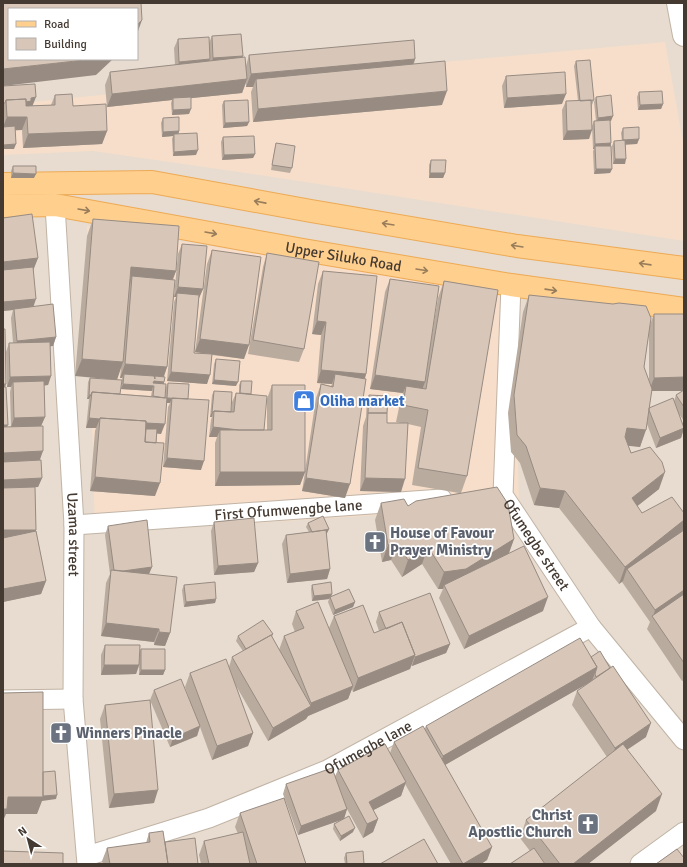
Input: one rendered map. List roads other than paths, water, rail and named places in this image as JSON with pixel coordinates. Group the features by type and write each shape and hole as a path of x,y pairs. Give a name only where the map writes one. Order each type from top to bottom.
{"main road":[{"path":"3,184 152,182 517,246 680,264"},
{"name":"Upper Siluko Road","path":"3,206 55,205 303,250 510,285 684,309"}],"street":[{"path":"678,3 684,35"},
{"name":"Uzama street","path":"55,205 74,525 73,699 87,860"},
{"name":"Ofumegbe street","path":"510,285 495,495 591,627 684,740"},
{"name":"First Ofumwengbe lane","path":"74,525 456,498"},
{"name":"Ofumegbe lane","path":"87,860 209,818 327,770 591,627"},
{"path":"3,700 73,699"},
{"path":"640,864 684,832"}],"place":[{"name":"Oliha market","path":"304,401"},
{"name":"House of Favour Prayer Ministry","path":"375,542"},
{"name":"Winners Pinacle","path":"61,733"},
{"name":"Christ Apostlic Church","path":"588,824"}]}
